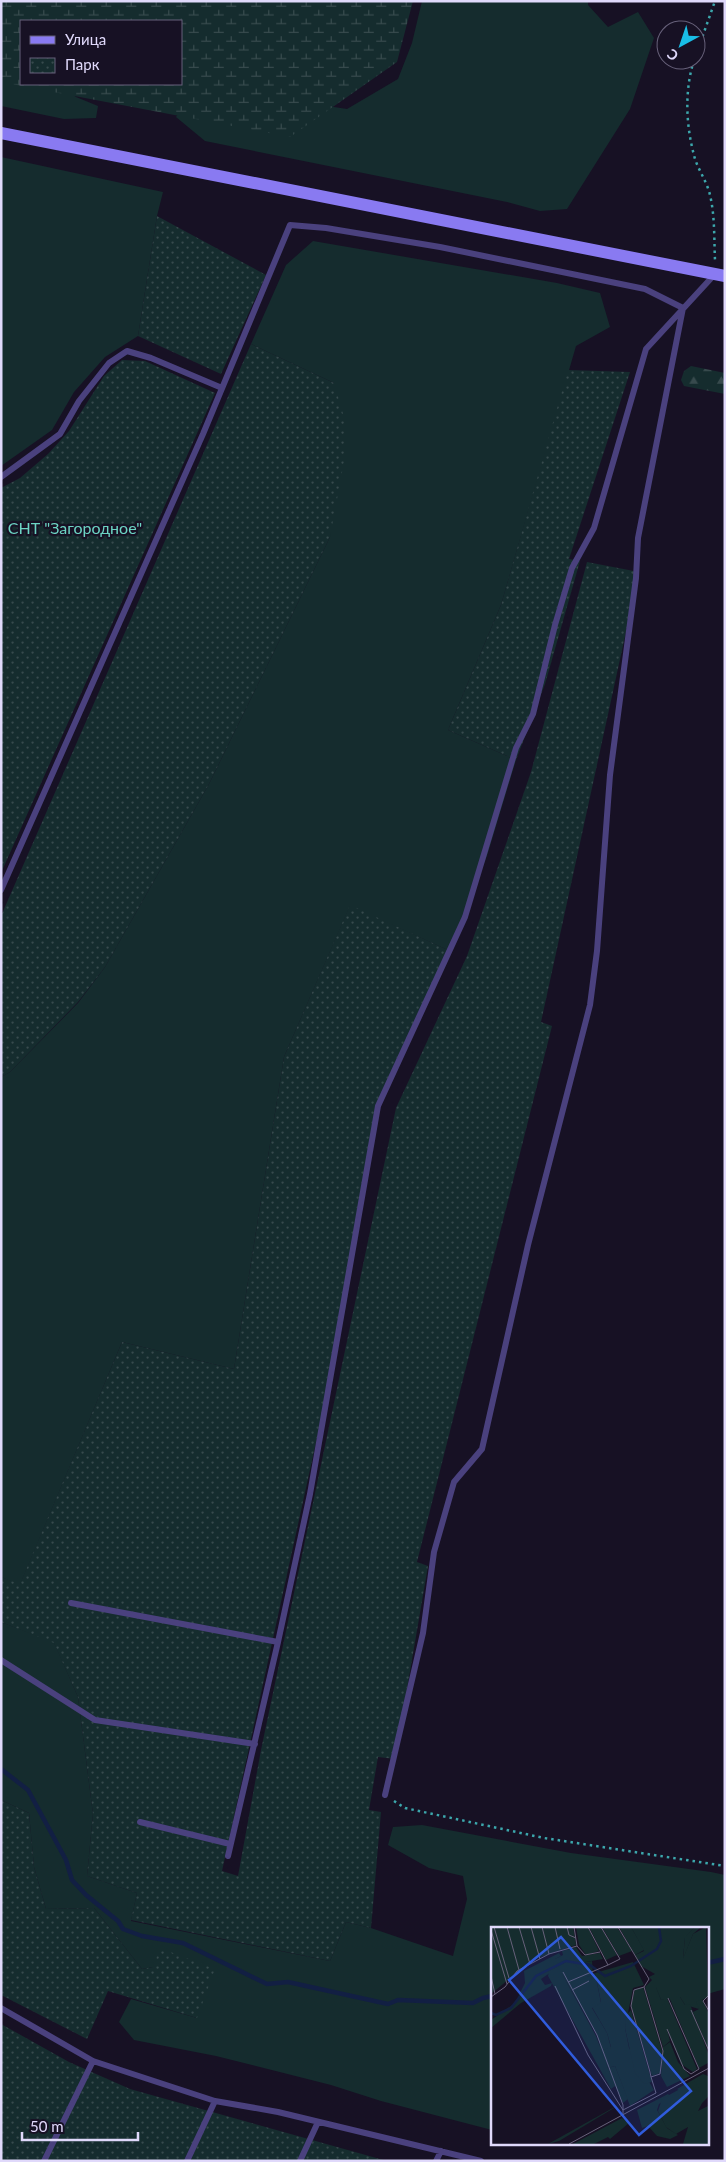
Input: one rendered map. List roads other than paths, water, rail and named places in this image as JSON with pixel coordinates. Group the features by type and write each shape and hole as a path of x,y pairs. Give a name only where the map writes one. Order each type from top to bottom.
{"main road":[{"path":"1,133 720,275"}],"lane":[{"path":"1,890 222,388 290,226 326,228 440,247 636,287 645,289 683,308"},
{"path":"228,1856 255,1744 310,1494 378,1106 465,917 516,748 533,714 555,625 572,568 594,528 646,349 683,308 720,275"},
{"path":"385,1795 423,1633 434,1552 454,1482 482,1449 528,1245 590,1004 597,951 610,775 636,578 638,538 683,308"},
{"path":"1,477 60,434 79,400 109,363 127,351 151,358 222,388"},
{"path":"71,1603 278,1642"},
{"path":"1,1660 95,1720 255,1744"},
{"path":"140,1822 230,1844"},
{"path":"1,2008 94,2061 215,2101 278,2112 481,2161"},
{"path":"44,2161 94,2061"},
{"path":"187,2161 215,2101"},
{"path":"300,2161 318,2122"},
{"path":"436,2161 441,2151"}],"waterway":[{"path":"1,1769 28,1790 66,1860 72,1880 86,1895 118,1921 123,1929 142,1936 183,1943 267,1984 288,1982 388,2004 398,2000 473,2003 491,1996"},
{"path":"708,1963 725,1959"}],"park label":[{"name":"СНТ \"Загородное\"","path":"75,528"}]}
